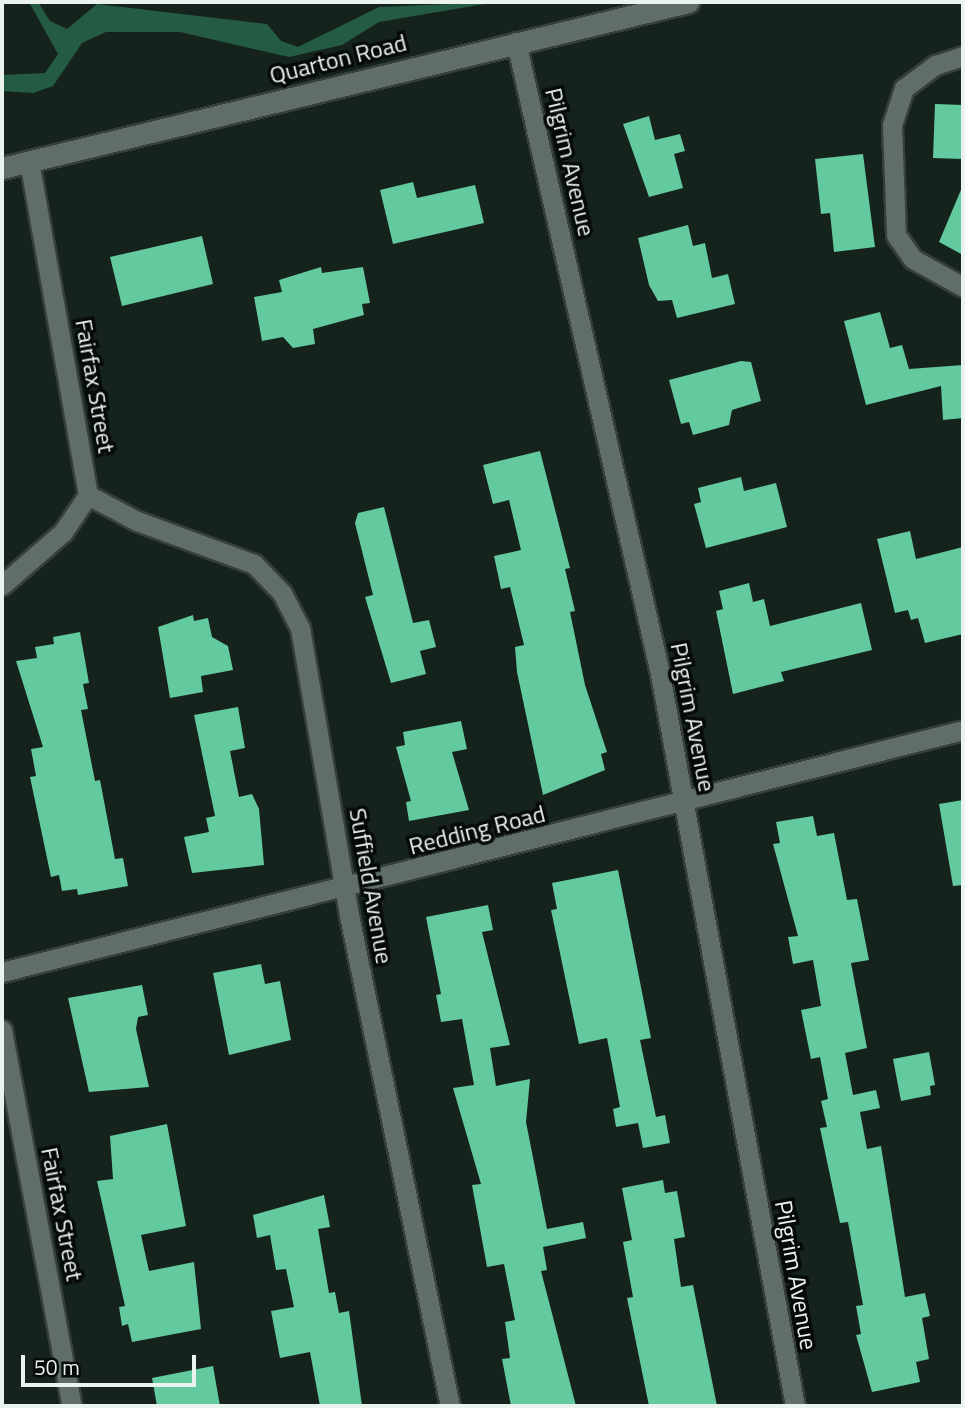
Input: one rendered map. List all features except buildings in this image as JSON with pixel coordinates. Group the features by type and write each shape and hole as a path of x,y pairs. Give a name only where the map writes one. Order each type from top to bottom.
{"street":[{"name":"Quarton Road","path":"2,168 688,2"},
{"name":"Pilgrim Avenue","path":"516,42 617,471 685,801 795,1406"},
{"path":"963,56 935,65 904,88 892,125 896,235 914,259 963,287"},
{"name":"Fairfax Street","path":"29,162 88,495"},
{"path":"2,585 63,532 88,495"},
{"name":"Suffield Avenue","path":"88,495 137,521 235,553 282,593 305,647 346,889 450,1406"},
{"name":"Redding Road","path":"2,972 346,889 963,730"},
{"name":"Fairfax Street","path":"2,1030 72,1406"}],"shaded area":[{"path":"29,2 38,2 50,21 67,29 97,4 267,24 281,41 298,47 379,7 496,2 379,22 342,45 289,57 180,32 106,32 82,43 53,86 33,93 2,91 2,75 45,73 58,54"}]}
